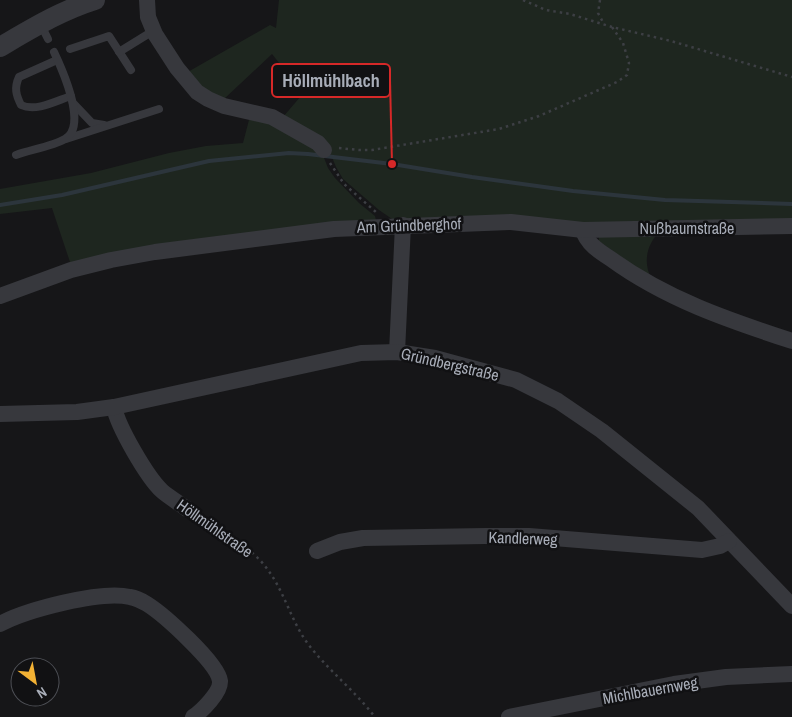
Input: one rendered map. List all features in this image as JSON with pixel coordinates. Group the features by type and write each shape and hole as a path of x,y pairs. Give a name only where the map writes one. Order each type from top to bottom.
{"street":[{"path":"147,0 148,17 153,31 191,85 202,95 224,106 272,118 322,147"},
{"path":"0,47 44,31 82,2"},
{"name":"Am Gründberghof","path":"0,296 71,270 127,257 278,235 384,226 511,222 583,230"},
{"path":"397,352 404,225"},
{"name":"Nußbaumstraße","path":"583,230 792,226"},
{"path":"583,230 586,238 596,248 658,289 718,315 792,341"},
{"name":"Gründbergstraße","path":"0,414 77,412 114,407 361,353 397,352 435,358 511,379 558,400 602,430 701,510 792,606"},
{"name":"Höllmühlstraße","path":"114,407 120,426 153,480 161,490 187,509"},
{"name":"Kandlerweg","path":"317,551 340,542 363,538 387,537 529,536 702,550 720,546 729,541"},
{"path":"0,624 34,610 89,598 121,595 140,600 161,615 207,658 218,677 220,684 216,692 194,717"},
{"name":"Michlbauernweg","path":"509,717 674,684 726,678 792,674"}],"lane":[{"path":"120,52 153,31"},
{"path":"70,49 109,36 131,70"},
{"path":"66,138 72,131 73,125 72,99 56,56 19,77 15,86 16,96 21,105 28,108 72,99"},
{"path":"72,99 92,123 106,126"},
{"path":"16,155 159,109"}],"path":[{"path":"523,0 546,10 570,14 612,27 671,40 792,78"},
{"path":"600,0 598,13 604,24"},
{"path":"322,147 372,150 492,130 538,116 609,86 627,75 629,63 627,54 620,38 612,27"},
{"path":"331,166 344,184 378,214 384,226"},
{"name":"Höllmühlstraße","path":"187,509 251,552 263,564 277,584 290,614 307,642 376,717"}],"shaded area":[{"path":"279,0 792,0 792,222 395,221 343,179 329,150 283,117 301,96 300,89 272,54 224,99 214,97 186,73 270,25 276,28"},
{"path":"250,116 264,119 321,150 328,168 335,178 359,203 375,216 376,221 71,265 52,208 0,214 0,189 91,173 169,153 206,146 243,143"},
{"path":"658,233 647,255 647,267 652,280 599,241 599,237"}],"waterway":[{"path":"0,205 62,195 209,161 289,153 392,164 573,191 665,200 792,204"}],"place":[{"name":"Höllmühlbach","path":"392,164"}]}
